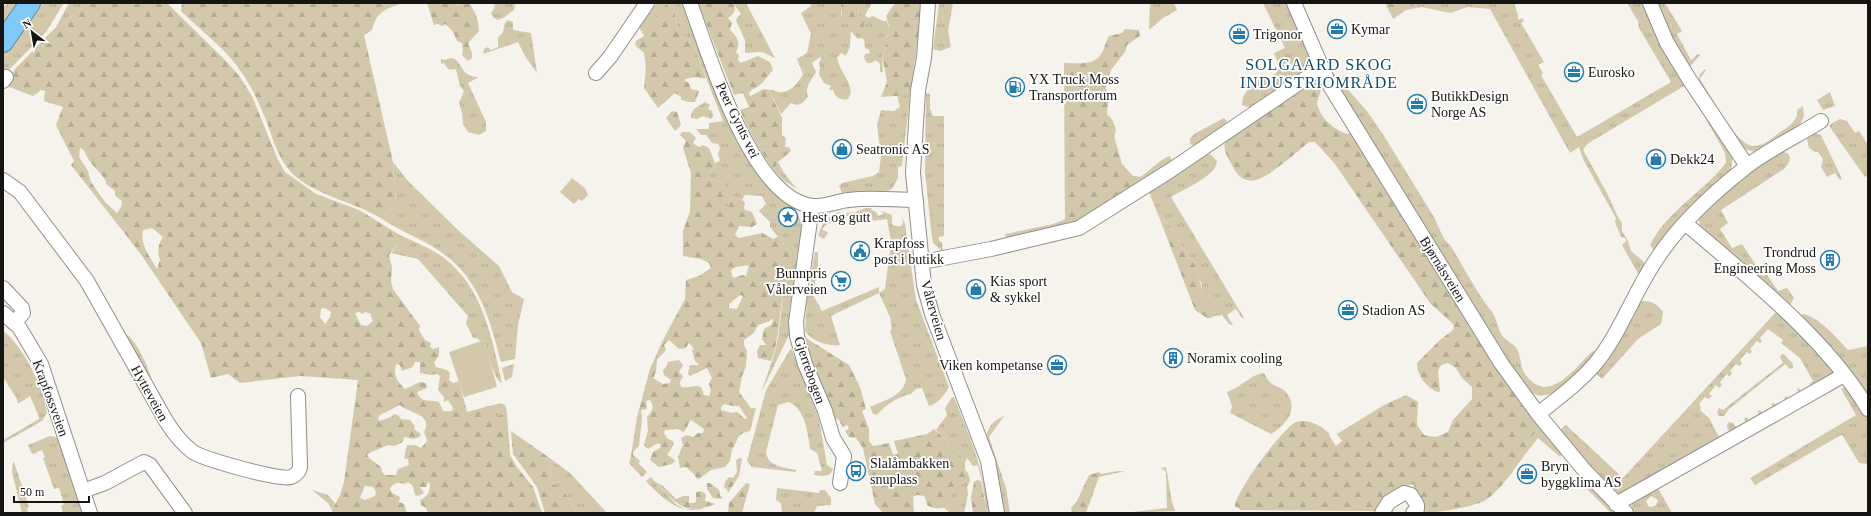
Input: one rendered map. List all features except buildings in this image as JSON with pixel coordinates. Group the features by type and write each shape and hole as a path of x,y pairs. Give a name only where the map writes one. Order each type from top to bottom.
{"highway":[{"path":"3,42 30,3"}],"street":[{"path":"596,73 610,57 647,3"},
{"name":"Peer Gynts vei","path":"690,3 724,96 754,157 773,183 781,191 795,200 812,206 860,199 916,200"},
{"name":"Vålerveien","path":"928,3 915,128 913,173 924,285 932,314 988,461 998,513"},
{"name":"Bjørnåsveien","path":"1294,3 1330,86 1501,363 1538,414 1585,471 1621,508"},
{"path":"1650,3 1667,43 1747,166"},
{"path":"922,262 991,249 1079,228 1171,170 1322,68"},
{"path":"1538,414 1576,384 1596,363 1656,260 1685,223 1709,199 1747,166 1821,121"},
{"name":"Hytteveien","path":"3,180 20,192 88,281 166,421 180,440 192,451 224,463 278,476 291,477 298,472 300,466 298,396"},
{"name":"Gjerrebogen","path":"812,206 796,322 797,336 805,364 825,411 833,438 844,456 840,483"},
{"path":"1685,223 1791,317 1826,353 1844,375 1868,410"},
{"path":"3,288 22,308 23,313 14,323"},
{"name":"Krapfossveien","path":"3,313 25,336 41,364 90,513"},
{"path":"1621,508 1844,375"},
{"path":"83,491 105,483 144,462 150,465 185,513"},
{"path":"1382,513 1389,502 1404,493 1411,495 1417,505 1417,509 1413,513"}],"green space":[{"path":"7,3 26,3 13,9 3,25 3,9"},
{"path":"36,3 64,3 46,32 3,76 3,51"},
{"path":"69,3 87,3 62,25 56,27"},
{"path":"87,3 167,3 227,62 240,77 252,96 278,160 285,172 316,194 359,210 398,234 400,240 389,255 392,267 391,282 393,289 420,326 419,330 425,340 431,343 430,347 433,349 439,347 439,355 434,363 436,367 447,370 450,373 449,380 453,383 459,381 467,412 489,406 496,417 507,412 510,455 517,467 533,487 542,513 428,513 426,508 421,505 420,500 429,492 429,481 426,487 420,487 424,493 418,496 415,495 413,486 408,482 404,484 400,483 392,485 390,489 392,493 400,497 399,502 404,504 407,513 333,513 332,510 340,495 344,482 358,380 300,376 240,383 228,374 211,378 201,343 140,253 71,165 74,161 56,125 63,107 44,101 45,91 41,90 33,96 4,85 16,68 56,27 62,25","holes":["80,148 84,150 88,159 106,181 106,184 115,191 115,196 122,201 121,207 117,213 105,202 91,182 88,171 79,157","152,228 163,237 158,248 160,260 157,269 146,251 142,235 143,230","325,308 331,312 330,317 325,324 320,317 321,309","355,313 370,313 373,321 367,326 361,325","415,362 420,362 420,373 430,375 437,374 440,376 438,390 444,397 444,402 448,400 453,408 452,411 443,411 439,402 423,400 419,396 417,392 427,388 426,383 420,382 405,389 396,378 396,364 400,365 402,371 413,367","400,405 403,408 423,417 425,421 426,426 424,432 427,441 421,448 415,445 407,445 404,458 408,459 409,465 398,469 396,475 385,475 382,472 381,467 369,458 367,454 388,445 394,446 403,442 404,437 414,439 419,437 421,434 414,429 415,426 410,420 401,419 398,415 394,414 391,417 379,421 378,418 380,415","365,486 373,487 376,492 375,496 365,500 360,498"]},
{"path":"182,3 402,3 382,12 376,19 372,30 364,35 393,162 396,202 382,219 360,208 327,195 305,183 289,170 277,150 266,120 244,76 223,50 181,11"},
{"path":"427,3 456,3 457,5 460,3 469,3 476,16 479,27 479,31 468,43 472,53 472,58 468,61 462,55 462,43 457,41 452,31 445,24 442,26 438,24 434,25"},
{"path":"495,3 515,3 514,10 503,18 497,20 491,13 494,9"},
{"path":"657,3 667,3 642,32 639,28"},
{"path":"667,3 674,3 676,21 681,38 686,37 694,47 706,79 696,77 685,79 685,81 689,83 691,89 699,91 695,102 681,100 681,97 675,93 658,108 644,88 646,68 644,53 635,45 636,41 644,36 642,32"},
{"path":"674,3 684,3 767,184 790,204 799,216 802,233 797,254 790,254 783,243 782,235 778,237 770,227 770,222 759,211 766,204 762,196 745,195 742,200 732,197 729,206 725,206 725,184 708,178 715,163 720,161 718,154 720,148 718,144 712,143 706,135 701,135 696,129 709,129 709,123 723,121 694,47 686,37 681,39 676,21"},
{"path":"698,3 733,3 735,8 734,12 728,18 732,23 730,29 738,42 736,52 739,55 738,60 741,63 758,56 770,62 773,70 762,83 749,93 750,96 764,89 769,90 782,118 782,135 786,138 785,147 789,147 791,151 778,162 774,170 755,141 743,118 740,110 749,107 743,93 734,95"},
{"path":"733,3 746,3 775,58 762,52 745,53 745,40 736,19 741,14"},
{"path":"810,3 841,3 841,15 859,16 858,8 862,3 872,3 865,15 868,18 873,16 883,21 887,21 889,28 885,51 882,55 883,72 880,72 880,64 876,60 871,63 867,63 864,57 865,54 870,53 869,50 865,48 864,40 862,38 858,39 851,31 850,47 846,56 841,53 837,58 849,85 850,94 848,99 839,98 835,95 833,90 829,90 831,86 824,83 819,75 820,57 812,63 816,72 807,90 808,96 799,104 796,105 791,103 781,114 769,90 782,92 790,90 799,81 803,74 797,59 807,53 811,34 801,13 811,6"},
{"path":"841,3 862,3 858,10 860,16 865,20 863,28 857,31 846,23 842,12"},
{"path":"895,3 923,3 910,95 881,97 887,82 882,55 885,51 889,26 886,16"},
{"path":"939,3 953,3 948,31 951,47 940,51 933,49"},
{"path":"1150,3 1174,3 1177,10 1163,18 1149,30"},
{"path":"1263,3 1287,3 1308,46 1311,63 1310,70 1250,108 1242,105 1246,93 1254,81 1262,80 1276,73 1279,66 1274,53 1285,48"},
{"path":"1385,3 1416,3 1393,19"},
{"path":"1416,3 1514,3 1518,20 1522,18 1524,21 1521,23 1544,62 1538,65 1543,73 1541,75 1577,137 1671,82 1639,28 1638,21 1627,3 1644,3 1685,83 1684,86 1587,144 1583,150 1622,223 1622,231 1628,241 1631,251 1644,262 1645,267 1640,277 1622,245 1626,241 1625,238 1621,237 1615,222 1616,218 1583,159 1579,147 1570,153 1490,9 1468,7 1450,13 1422,7 1405,10"},
{"path":"1654,3 1665,3 1682,31 1677,34 1691,60 1698,54 1700,55 1688,69 1680,56"},
{"path":"508,20 513,22 513,30 531,33 537,73 525,56 518,42 483,54 484,49 488,47 491,50 498,47 498,38 503,32 505,23"},
{"path":"1125,29 1139,30 1140,36 1127,45 1125,52 1111,70 1106,87 1108,100 1107,114 1113,121 1116,130 1114,136 1122,164 1133,176 1140,177 1167,157 1170,156 1172,161 1171,164 1116,200 1065,228 1064,63 1084,63 1098,58 1109,36 1122,33"},
{"path":"450,58 457,61 468,74 479,77 468,83 486,122 486,131 479,135 468,132 463,124 459,103 464,91 460,86 456,69 449,69 444,63 441,64 441,59 445,60"},
{"path":"1705,69 1706,70 1700,79 1732,130 1748,144 1758,146 1768,141 1794,121 1797,110 1803,106 1804,116 1799,127 1757,153 1742,148 1698,83 1700,74"},
{"path":"1333,73 1367,111 1384,136 1434,217 1444,239 1450,245 1475,288 1494,315 1503,337 1517,349 1523,371 1529,379 1539,386 1552,386 1571,373 1593,351 1596,352 1578,374 1562,388 1545,395 1537,395 1531,392 1523,384 1331,75"},
{"path":"1309,82 1320,83 1321,90 1317,102 1321,113 1332,126 1347,134 1352,132 1540,426 1526,445 1530,448 1510,476 1486,500 1474,505 1457,509 1425,513 1413,484 1399,488 1377,510 1373,511 1241,510 1235,506 1243,488 1271,447 1281,435 1296,422 1310,422 1323,428 1330,434 1329,435 1336,446 1342,441 1337,434 1384,405 1406,395 1418,402 1417,425 1424,435 1436,437 1448,432 1453,420 1472,399 1472,387 1462,378 1456,368 1448,363 1441,365 1438,371 1440,392 1432,389 1424,382 1417,367 1417,363 1440,340 1453,330 1454,325 1430,303 1335,164 1315,142 1309,142 1276,169 1262,178 1252,181 1238,175 1228,159 1225,149 1226,139"},
{"path":"1830,92 1835,106 1823,110 1817,100"},
{"path":"926,93 930,94 930,110 932,116 944,116 944,236 939,237 939,240 942,243 943,252 933,243 931,230 925,172"},
{"path":"897,95 910,95 902,166 898,167 898,178 892,189 887,191 842,193 839,186 842,183 873,176 879,172 881,156 877,125 881,110 894,111 900,107"},
{"path":"705,102 710,105 708,109 712,111 713,116 711,119 703,116 697,119 691,118 691,114 694,109"},
{"path":"672,111 677,112 681,125 675,131 666,118"},
{"path":"1224,118 1227,121 1224,127 1195,146 1190,144 1190,139 1194,134"},
{"path":"1708,118 1733,155 1731,169 1657,249 1653,249 1650,245 1666,222 1726,163 1725,153 1707,121"},
{"path":"1840,119 1847,121 1855,133 1859,131 1868,145 1868,175 1865,177 1829,126"},
{"path":"682,132 690,132 696,138 693,143 699,147 703,145 709,148 715,163 708,178 725,184 725,206 729,206 732,197 745,202 745,210 752,212 757,224 752,227 739,226 735,235 739,238 762,233 773,239 782,235 783,243 790,254 797,254 795,275 789,276 785,286 777,340 771,361 758,358 757,351 760,345 766,345 762,339 764,329 771,325 773,321 772,318 770,321 758,325 754,333 744,340 744,345 747,351 746,367 742,376 739,392 751,408 756,408 750,431 739,436 732,450 730,461 725,467 711,470 699,479 696,478 694,474 686,467 680,468 678,457 683,445 681,438 687,435 693,437 698,433 703,433 704,429 691,420 683,432 678,429 665,430 664,433 667,438 673,441 674,444 667,455 675,461 672,464 659,467 650,460 653,452 660,448 661,445 658,443 648,449 644,445 648,431 647,417 653,407 650,400 646,401 647,409 641,410 642,417 639,446 633,452 633,455 640,461 638,464 631,456 637,417 650,369 663,340 685,299 686,280 699,276 711,268 709,263 701,259 683,256 683,231 690,211 691,173 683,148 686,141 680,135","holes":["749,265 746,276 742,275 734,278 731,270 736,267","740,295 743,296 737,309 729,308 729,304","669,340 679,349 686,348 689,343 694,349 692,350 695,361 699,365 690,365 688,374 690,376 707,368 712,378 709,384 711,391 709,396 704,395 701,387 699,386 681,387 680,382 683,376 679,372 683,365 679,360 668,362 667,366 663,370 664,375 671,380 670,383 663,384 653,378 656,372 657,360 666,350 664,345","724,404 739,406 747,418 745,419 737,412 732,413 721,410 721,407"]},
{"path":"1814,133 1821,135 1842,179 1840,180 1835,173 1827,177 1821,167 1823,159 1818,152 1815,152 1809,148 1806,135"},
{"path":"1780,152 1788,153 1790,158 1784,169 1721,210 1728,223 1720,229 1732,248 1742,244 1763,276 1767,274 1778,291 1787,288 1794,298 1790,305 1700,229 1699,217 1743,174"},
{"path":"1210,154 1217,161 1211,172 1198,182 1171,197 1244,318 1242,318 1236,309 1227,315 1233,325 1229,324 1222,315 1214,316 1203,299 1201,294 1202,285 1198,276 1198,270 1168,224 1159,217 1149,192 1165,183 1202,156"},
{"path":"393,162 408,181 459,231 499,266 512,292 524,299 518,325 515,359 501,362 487,314 480,299 473,285 452,260 438,250 382,219 396,202"},
{"path":"778,162 784,173 797,189 783,180 774,170"},
{"path":"572,178 585,188 588,195 582,201 579,199 574,204 560,192"},
{"path":"865,208 872,208 871,210 876,212 878,216 884,214 881,211 892,215 893,226 901,226 903,224 902,218 905,223 916,300 949,387 943,396 933,405 929,406 922,388 916,389 911,394 892,402 877,415 873,414 870,407 897,394 904,385 906,379 890,331 892,329 890,317 879,293 885,289 891,242 887,219 873,221 871,214 845,217 833,221 822,229 828,233 824,239 818,236 823,224 833,215 841,211 838,214 856,212"},
{"path":"1159,217 1168,224 1198,270 1202,288 1201,296 1212,309 1214,316 1211,318 1207,318 1195,310"},
{"path":"1066,219 1065,228 1005,237 1006,234 1053,224"},
{"path":"398,234 439,254 457,270 468,284 477,299 490,332 502,383 493,370 484,340 480,341 477,338 473,338 466,323 468,316 418,259 391,253 397,245"},
{"path":"815,252 818,252 818,266 813,295 822,311 879,287 879,293 831,316 840,345 831,345 811,338 805,331 807,298"},
{"path":"795,275 789,313 789,335 761,393 778,338 783,295 789,276"},
{"path":"1642,301 1651,302 1661,309 1663,312 1661,324 1638,339 1602,379 1594,372 1636,305"},
{"path":"1776,312 1829,363 1833,369 1832,377 1734,432 1728,430 1727,425 1729,422 1733,423 1736,427 1746,422 1744,419 1747,417 1749,421 1759,415 1758,411 1760,410 1762,413 1773,407 1771,404 1774,403 1776,406 1785,401 1784,398 1787,396 1789,399 1798,393 1797,389 1799,388 1801,392 1811,386 1810,383 1813,381 1800,358 1781,343 1783,340 1768,329 1760,338 1762,341 1760,343 1757,341 1750,349 1752,351 1750,354 1747,352 1740,360 1742,363 1740,366 1736,364 1730,371 1732,373 1729,377 1727,374 1720,382 1722,385 1719,388 1716,385 1709,394 1712,396 1708,399 1705,397 1699,404 1701,407 1700,410 1709,418 1720,439 1622,494 1618,495 1613,493 1558,431 1566,425 1623,478"},
{"path":"1804,314 1822,324 1848,350 1868,346 1868,400 1799,316"},
{"path":"3,331 18,346 31,368 42,392 47,413 42,421 3,443 3,440 39,419 39,417 30,396 18,404 17,399 3,377"},
{"path":"128,335 136,345 145,362 152,380 150,382 126,337"},
{"path":"806,338 849,365 860,387 866,409 862,411 869,429 869,441 873,446 889,443 893,455 898,454 894,441 927,434 934,429 947,441 948,449 955,449 958,451 965,463 965,470 968,473 970,480 966,480 954,487 951,501 947,506 944,508 930,507 927,505 925,497 919,495 913,497 914,513 883,513 875,504 863,448 856,438 849,437 845,431 849,429 847,425 843,427 838,419 833,418 824,399 804,339"},
{"path":"484,340 497,387 464,397 449,352"},
{"path":"791,348 819,419 827,465 833,469 828,475 814,475 815,471 822,471 817,453 810,449 807,429 799,410 789,402 778,405 766,452 770,461 777,466 796,470 796,472 752,467 747,461 766,390"},
{"path":"1784,354 1793,364 1793,368 1790,369 1785,364 1729,409 1724,416 1719,416 1717,413 1719,408 1723,410 1783,363 1780,357"},
{"path":"514,364 512,377 505,381 502,368"},
{"path":"1264,373 1270,382 1285,391 1291,403 1290,415 1277,430 1271,434 1230,413 1232,406 1227,392 1250,378"},
{"path":"1846,386 1868,418 1868,464 1859,463 1841,435 1755,485 1750,478 1856,415 1841,389"},
{"path":"952,397 954,397 976,454 984,483 989,513 987,513 982,482 977,465 973,466 967,458 965,463 957,450 948,449 947,441 936,430 947,415 945,408"},
{"path":"501,403 505,405 507,412 496,417 489,406"},
{"path":"1004,416 989,437 1006,488 1010,513 1004,513 986,440 987,432 991,425"},
{"path":"1540,426 1563,453 1560,457 1538,438 1530,448 1526,445"},
{"path":"511,431 551,459 550,483 561,487 576,513 545,513 537,487 513,454"},
{"path":"50,436 56,437 59,440 85,513 63,513 61,506 64,504 59,488 54,489 43,458 45,457 42,450 32,454 28,445"},
{"path":"631,456 647,472 642,477 629,463"},
{"path":"740,458 742,459 739,476 728,493 727,489 724,488 725,482 729,477 733,478 737,472 736,460"},
{"path":"551,459 571,474 607,513 576,513 561,487 550,483"},
{"path":"13,462 29,507 27,508 28,513 22,513 12,472"},
{"path":"1166,467 1175,511 1124,513 1167,508 1166,472 1161,468"},
{"path":"1125,471 1099,477 1086,513 1072,513 1071,508 1077,501 1089,475 1099,472 1101,474"},
{"path":"651,477 677,505 685,509 672,504 658,494 646,481"},
{"path":"1584,479 1620,513 1611,513 1581,483"},
{"path":"966,480 970,480 967,487 968,494 964,513 950,513 943,507 949,505 954,487"},
{"path":"977,480 981,481 987,513 973,513 971,497 974,482"},
{"path":"656,482 663,486 676,499 683,496 689,496 689,503 693,503 696,502 696,492 701,491 706,494 705,501 716,504 696,509 682,506"},
{"path":"707,483 710,483 719,490 720,496 723,498 713,498 707,489"},
{"path":"746,483 750,484 742,513 728,513 729,503"},
{"path":"777,488 819,493 820,490 825,490 831,498 831,505 817,506 814,513 782,513 781,503 776,500"},
{"path":"1658,488 1672,513 1634,513 1631,506 1633,502","holes":["1651,496 1658,500 1656,505 1651,507 1648,506 1646,501"]},
{"path":"312,490 328,495 335,503 332,510 328,503"},
{"path":"705,508 696,510 685,509"}],"place":[{"name":"Kymar","path":"1337,29"},
{"name":"Trigonor","path":"1239,34"},
{"name":"Eurosko","path":"1574,72"},
{"name":"YX Truck Moss Transportforum","path":"1015,87"},
{"name":"ButikkDesign Norge AS","path":"1417,104"},
{"name":"Seatronic AS","path":"842,149"},
{"name":"Dekk24","path":"1656,159"},
{"name":"Hest og gutt","path":"788,217"},
{"name":"Krapfoss post i butikk","path":"860,251"},
{"name":"Trondrud Engineering Moss","path":"1830,260"},
{"name":"Bunnpris Vålerveien","path":"841,281"},
{"name":"Kias sport & sykkel","path":"976,289"},
{"name":"Stadion AS","path":"1348,310"},
{"name":"Noramix cooling","path":"1173,358"},
{"name":"Viken kompetanse","path":"1057,365"},
{"name":"Slalåmbakken snuplass","path":"856,471"},
{"name":"Bryn byggklima AS","path":"1527,474"}],"district":[{"name":"SOLGAARD SKOG INDUSTRIOMRÅDE","path":"1319,73"}]}
